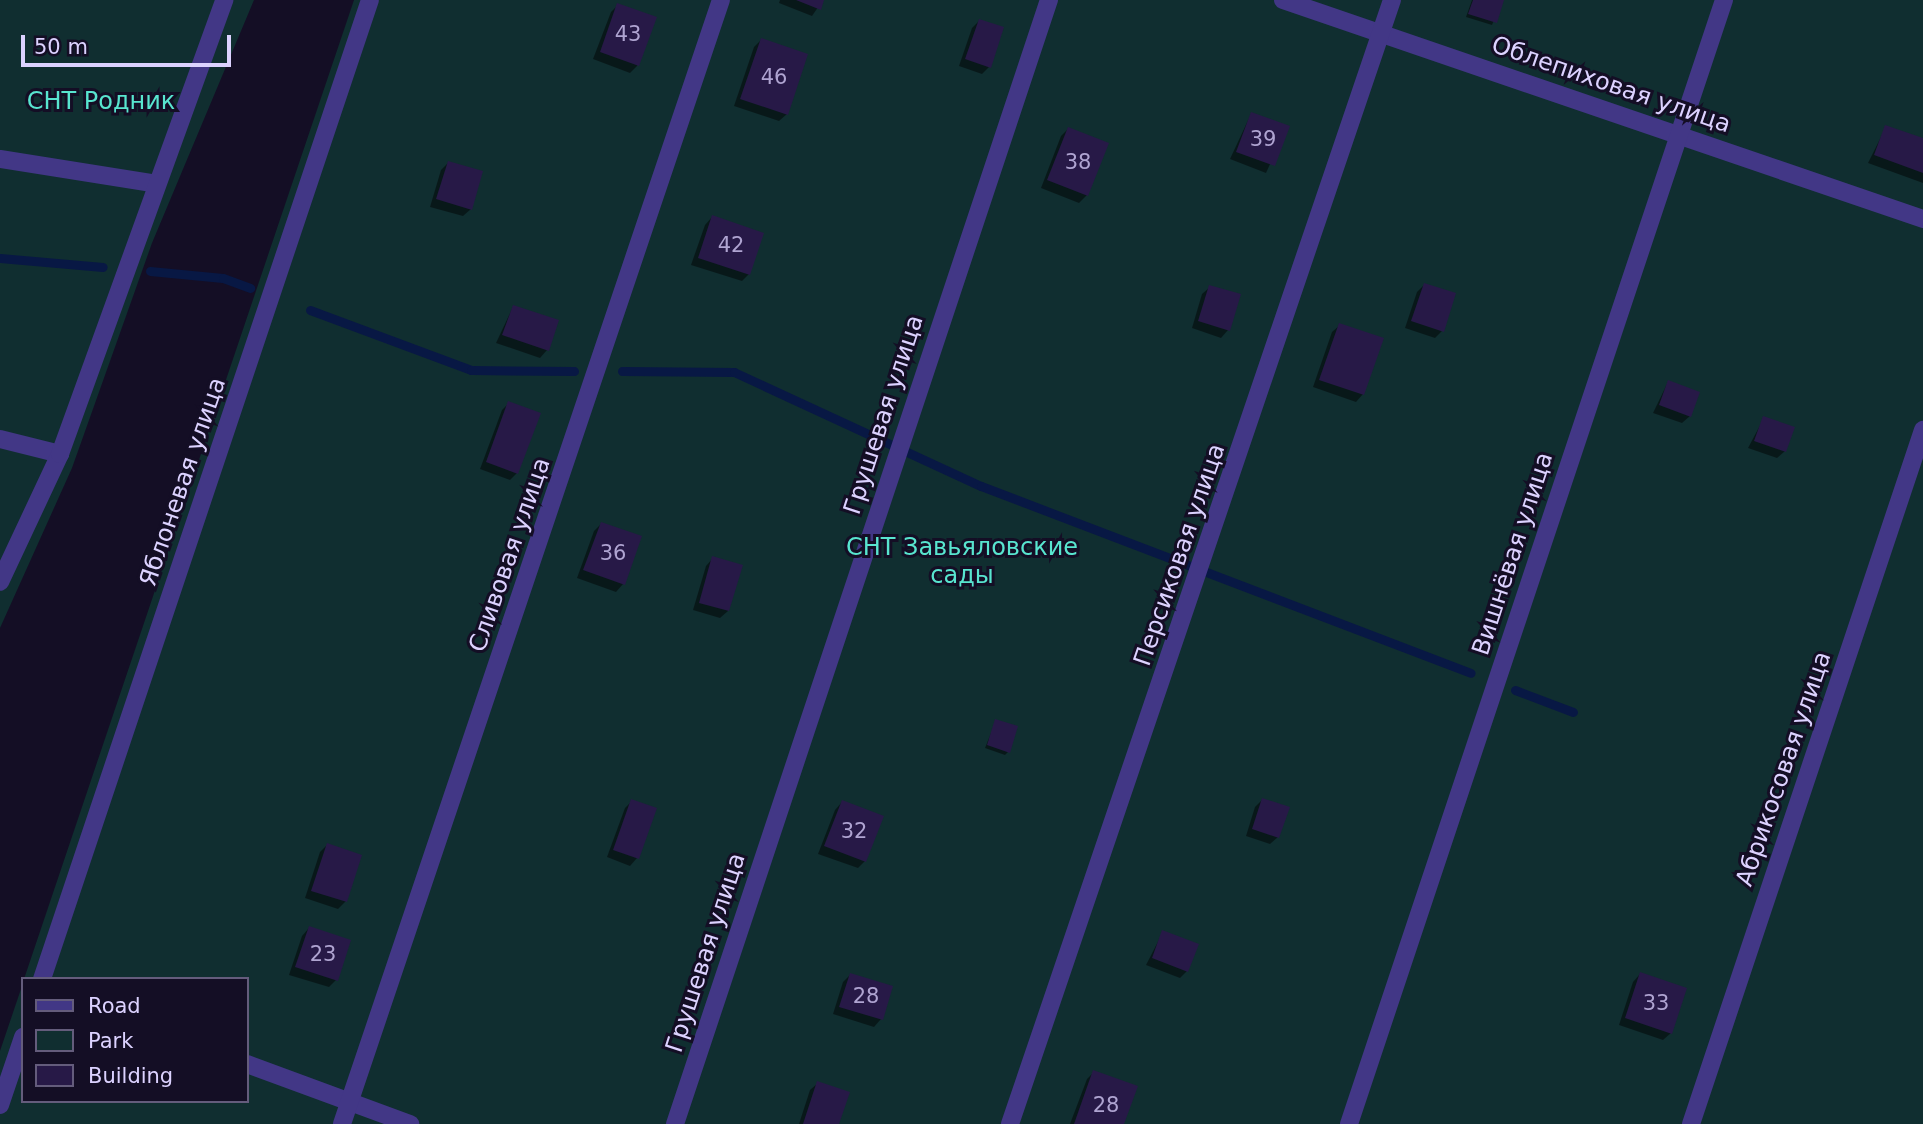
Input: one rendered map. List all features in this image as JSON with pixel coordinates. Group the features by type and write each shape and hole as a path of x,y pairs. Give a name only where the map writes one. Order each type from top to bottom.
{"street":[{"path":"0,582 60,454 225,0"},
{"name":"Яблоневая улица","path":"43,977 370,0"},
{"name":"Сливовая улица","path":"342,1124 721,0"},
{"name":"Грушевая улица","path":"675,1124 1049,0"},
{"name":"Облепиховая улица","path":"1283,0 1923,219"},
{"name":"Персиковая улица","path":"1010,1124 1392,0"},
{"name":"Вишнёвая улица","path":"1349,1124 1724,0"},
{"path":"0,159 157,184"},
{"name":"Абрикосовая улица","path":"1691,1124 1923,430"},
{"path":"0,439 60,454"},
{"path":"0,1105 21,1043"},
{"path":"248,1064 349,1104 410,1124"}],"green space":[{"name":"СНТ Родник","path":"0,0 254,0 152,243 72,468 0,628"},
{"name":"СНТ Завьяловские сады","path":"354,0 1923,0 1923,1124 0,1124 0,1051 21,989 21,1103 248,1103 248,977 25,977"}],"building":[{"path":"796,0 824,0 821,10"},
{"path":"1473,0 1504,0 1497,23 1468,14"},
{"path":"617,3 657,17 639,66 600,52"},
{"path":"979,19 1004,27 991,68 965,59"},
{"path":"761,38 808,54 788,115 740,99"},
{"path":"1251,112 1290,126 1275,166 1236,152"},
{"path":"1885,125 1923,138 1923,173 1874,155"},
{"path":"1068,127 1109,143 1088,196 1047,180"},
{"path":"448,161 483,171 472,210 436,199"},
{"path":"712,215 764,233 750,275 698,258"},
{"path":"1424,283 1456,293 1444,332 1411,321"},
{"path":"1209,285 1241,294 1230,331 1198,321"},
{"path":"513,305 559,320 549,351 502,335"},
{"path":"1339,323 1384,338 1364,395 1319,380"},
{"path":"1668,380 1700,392 1691,417 1659,405"},
{"path":"508,401 541,413 518,474 486,462"},
{"path":"1763,416 1795,427 1786,452 1754,441"},
{"path":"601,522 642,536 625,585 583,570"},
{"path":"712,556 743,565 729,611 699,603"},
{"path":"995,719 1018,726 1010,753 987,745"},
{"path":"1262,798 1290,807 1279,838 1252,829"},
{"path":"631,799 657,808 639,859 613,850"},
{"path":"842,800 884,816 866,862 824,846"},
{"path":"327,843 362,855 347,902 311,891"},
{"path":"309,926 351,940 338,981 295,967"},
{"path":"1162,930 1199,944 1188,972 1152,958"},
{"path":"1640,972 1687,988 1672,1034 1625,1018"},
{"path":"850,973 893,986 883,1020 839,1007"},
{"path":"1093,1070 1138,1086 1124,1124 1074,1124"},
{"path":"817,1081 850,1092 839,1124 803,1124"}],"waterway":[{"path":"0,258 103,267"},
{"path":"150,271 223,278 250,288"},
{"path":"310,310 471,370 574,371"},
{"path":"622,371 734,372 981,486 1471,673"},
{"path":"1515,690 1573,712"}]}
